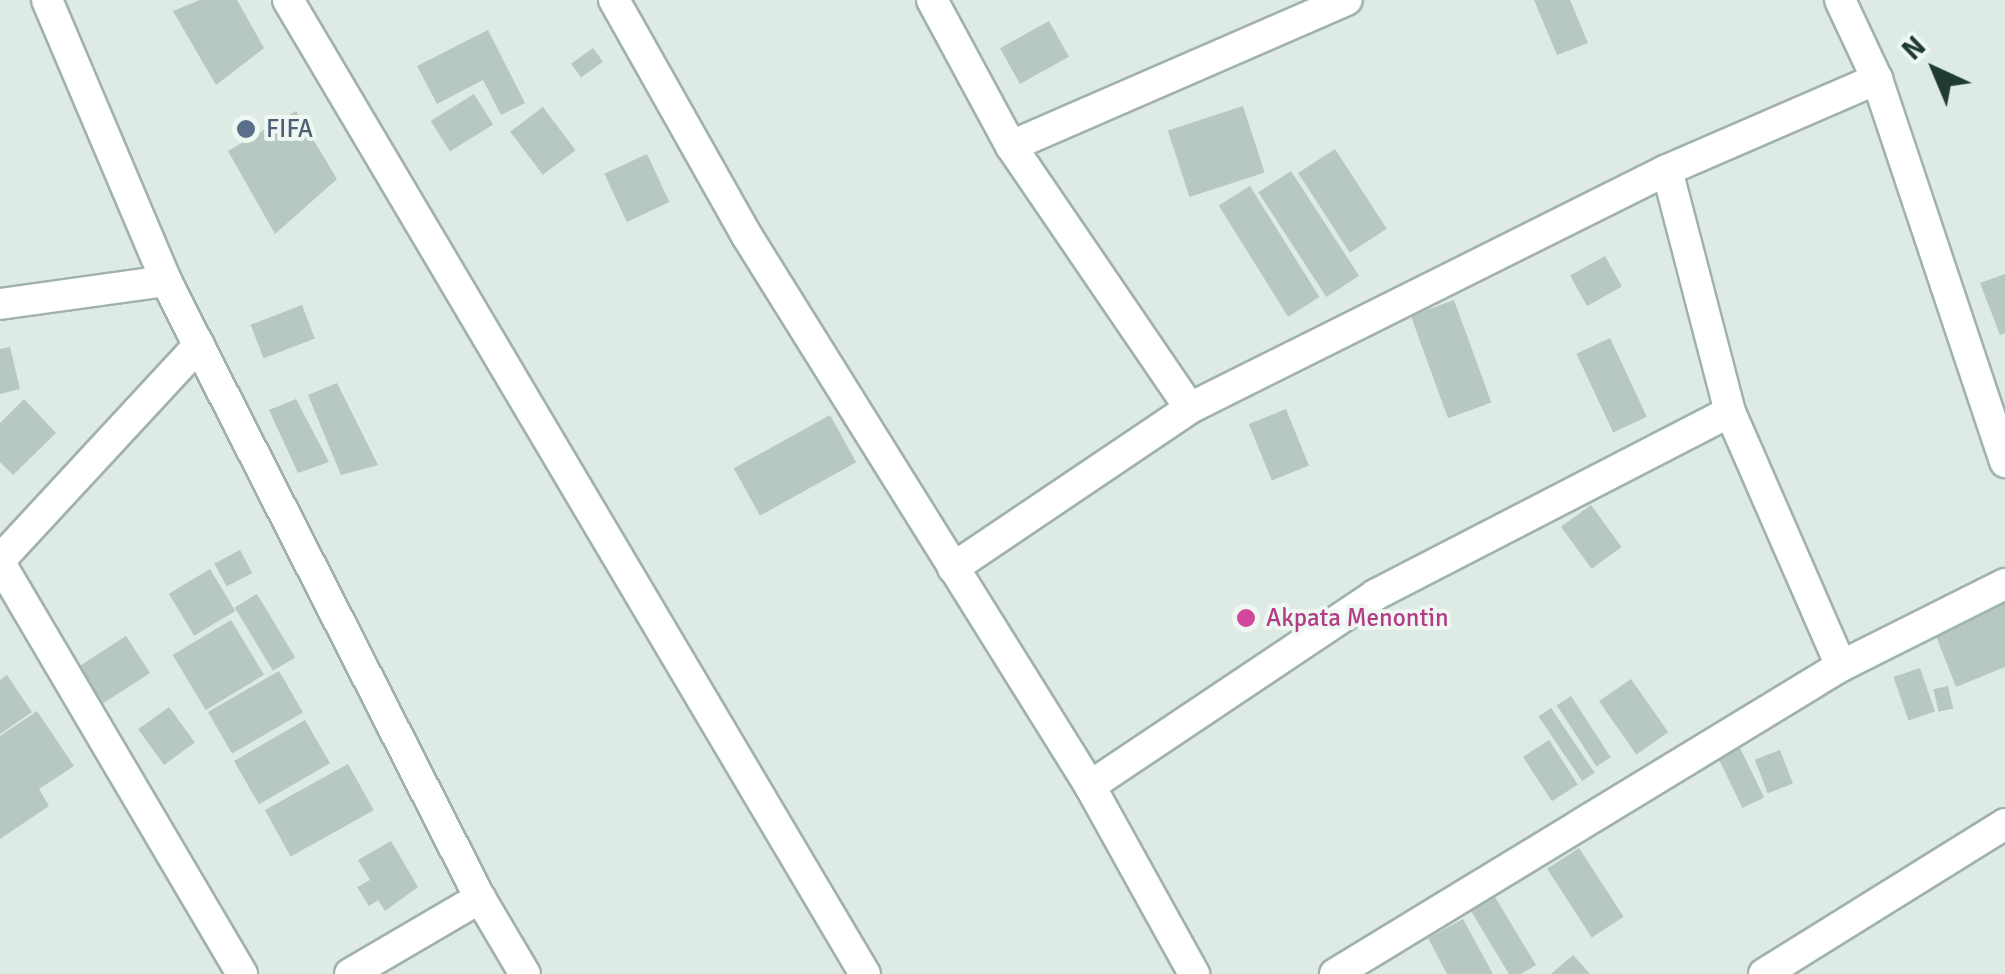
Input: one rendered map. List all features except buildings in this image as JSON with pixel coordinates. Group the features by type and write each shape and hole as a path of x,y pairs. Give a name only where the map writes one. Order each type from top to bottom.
{"street":[{"path":"47,0 166,280 480,898 525,974"},
{"path":"288,0 865,974"},
{"path":"614,0 747,236 1090,786 1194,974"},
{"path":"932,0 1011,146 1190,408"},
{"path":"1011,146 1347,0"},
{"path":"1840,0 1877,79 2005,462"},
{"path":"954,568 1190,408 1667,170 1877,79"},
{"path":"1667,170 1730,412 1841,666"},
{"path":"0,304 166,280"},
{"path":"199,344 0,561 242,974"},
{"path":"1090,786 1375,596 1730,412"},
{"path":"1335,974 1841,666 2005,584"},
{"path":"1764,974 2005,824"},
{"path":"350,974 480,898"}],"place":[{"name":"FIFA","path":"246,129"},
{"name":"Akpata Menontin","path":"1246,618"}]}
